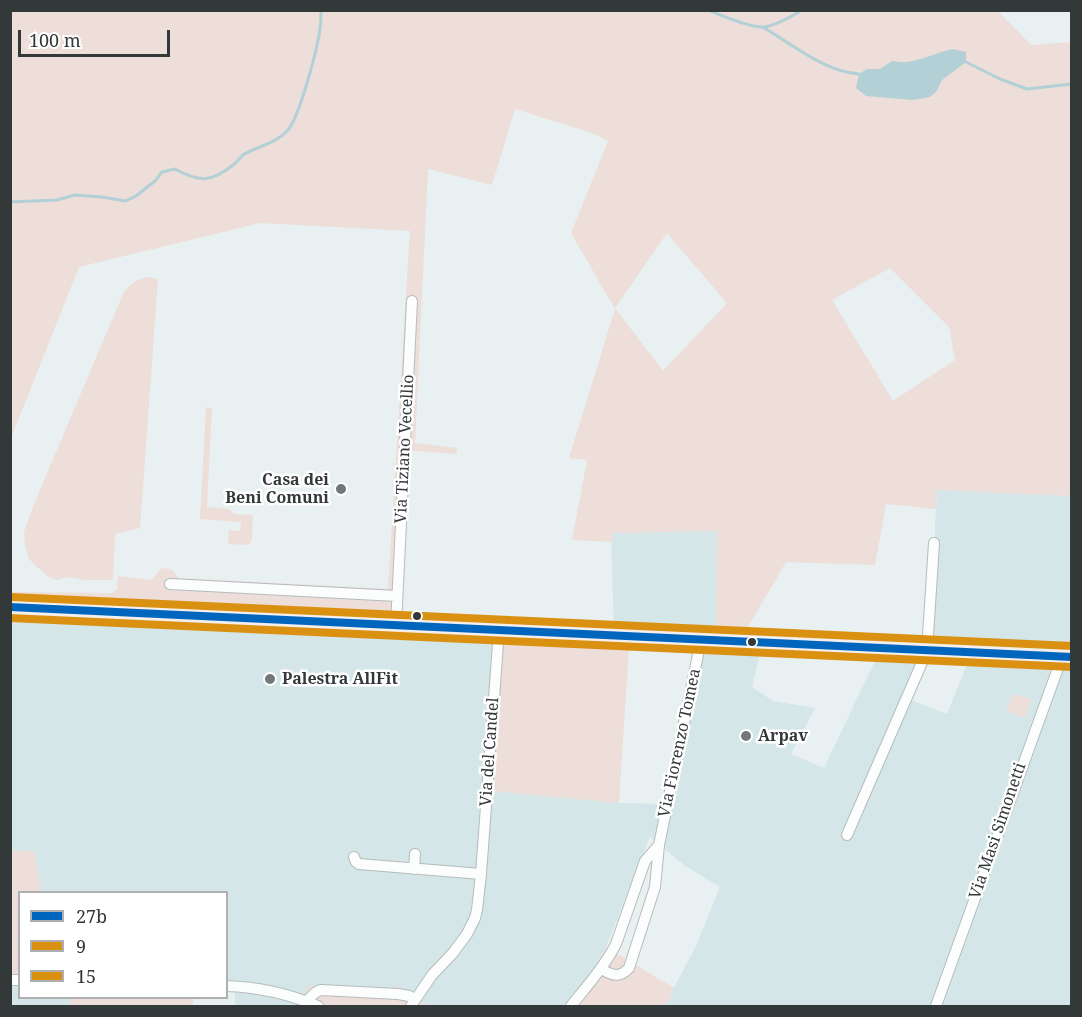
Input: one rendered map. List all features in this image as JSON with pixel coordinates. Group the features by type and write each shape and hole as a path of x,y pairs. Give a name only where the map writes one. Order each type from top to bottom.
{"main road":[{"path":"10,607 1067,657"}],"street":[{"name":"Via Tiziano Vecellio","path":"396,626 412,301"},
{"path":"847,835 927,651 934,543"},
{"path":"170,584 398,596"},
{"name":"Via del Candel","path":"307,1002 313,994 321,990 398,994 409,996 413,1003 432,975 467,934 477,910 481,874 499,630"},
{"name":"Via Fiorenzo Tomea","path":"602,969 616,976 629,968 655,887 658,845 701,640"},
{"name":"Via Masi Simonetti","path":"936,1006 1067,657"},
{"name":"Via Fiorenzo Tomea","path":"571,1006 602,969 616,944 645,861 658,845"},
{"path":"414,869 415,854"},
{"path":"354,857 359,864 481,874"},
{"path":"228,986 268,991 318,1006"}],"shaded area":[{"path":"997,10 1031,45 1071,42 1071,496 937,490 936,509 886,504 875,565 786,562 742,637 716,636 717,531 612,533 612,542 572,540 587,460 569,458 615,309 571,233 608,141 592,133 515,109 492,185 428,169 415,443 457,448 457,454 401,450 390,619 11,615 11,592 112,593 117,589 118,576 152,580 161,568 171,569 179,578 388,589 410,231 260,223 79,267 11,438 10,11","holes":["667,233 727,303 663,371 615,308","890,268 949,327 955,360 893,401 832,300"]},
{"path":"147,277 158,279 140,528 115,534 113,580 85,580 68,577 57,580 49,577 29,559 24,532 123,294 133,283"},
{"path":"206,407 212,408 207,507 228,509 235,514 253,515 252,540 249,545 228,544 229,530 240,531 241,522 200,519"},
{"path":"937,490 1071,496 1071,1006 664,1006 672,996 670,995 695,948 720,887 684,865 650,837 601,959 567,1006 428,1006 399,987 307,998 325,1006 235,1006 235,989 228,988 228,891 42,891 34,852 11,850 10,615 501,626 619,803 663,804 702,636 614,632 611,533 718,531 716,636 763,638 752,687 773,701 815,708 791,754 824,768 883,644 929,646","holes":["929,646 973,649 947,714 908,699"]},
{"path":"501,626 630,633 619,803 491,791"},
{"path":"1013,694 1032,699 1025,718 1006,711"},
{"path":"11,850 34,852 42,891 18,891 18,984 11,983"},
{"path":"606,947 674,988 664,1006 567,1006 601,959"},
{"path":"10,983 18,984 18,999 71,999 70,1006 11,1006"},
{"path":"307,986 388,990 399,986 428,1006 325,1006 307,998"},
{"path":"71,999 193,999 193,1006 70,1006"}],"water":[{"path":"953,49 966,52 966,62 942,80 936,92 930,97 913,100 866,96 856,88 859,74 867,69 880,69 892,61 908,62"}],"waterway":[{"path":"10,202 57,200 75,195 126,201 155,181 162,172 175,169 198,178 211,178 225,171 248,152 278,139 293,122 303,97 318,39 321,10"},
{"path":"708,10 757,27 767,27 802,10"},
{"path":"764,28 821,63 859,74"},
{"path":"966,62 1027,89 1072,84"}],"transit line":[{"name":"15","path":"11,597 1072,646"},
{"name":"27b","path":"10,607 1072,657"},
{"name":"9","path":"10,618 1072,667"}],"place":[{"name":"Casa dei Beni Comuni","path":"341,489"},
{"name":"Palestra AllFit","path":"270,679"},
{"name":"Arpav","path":"746,736"}]}
